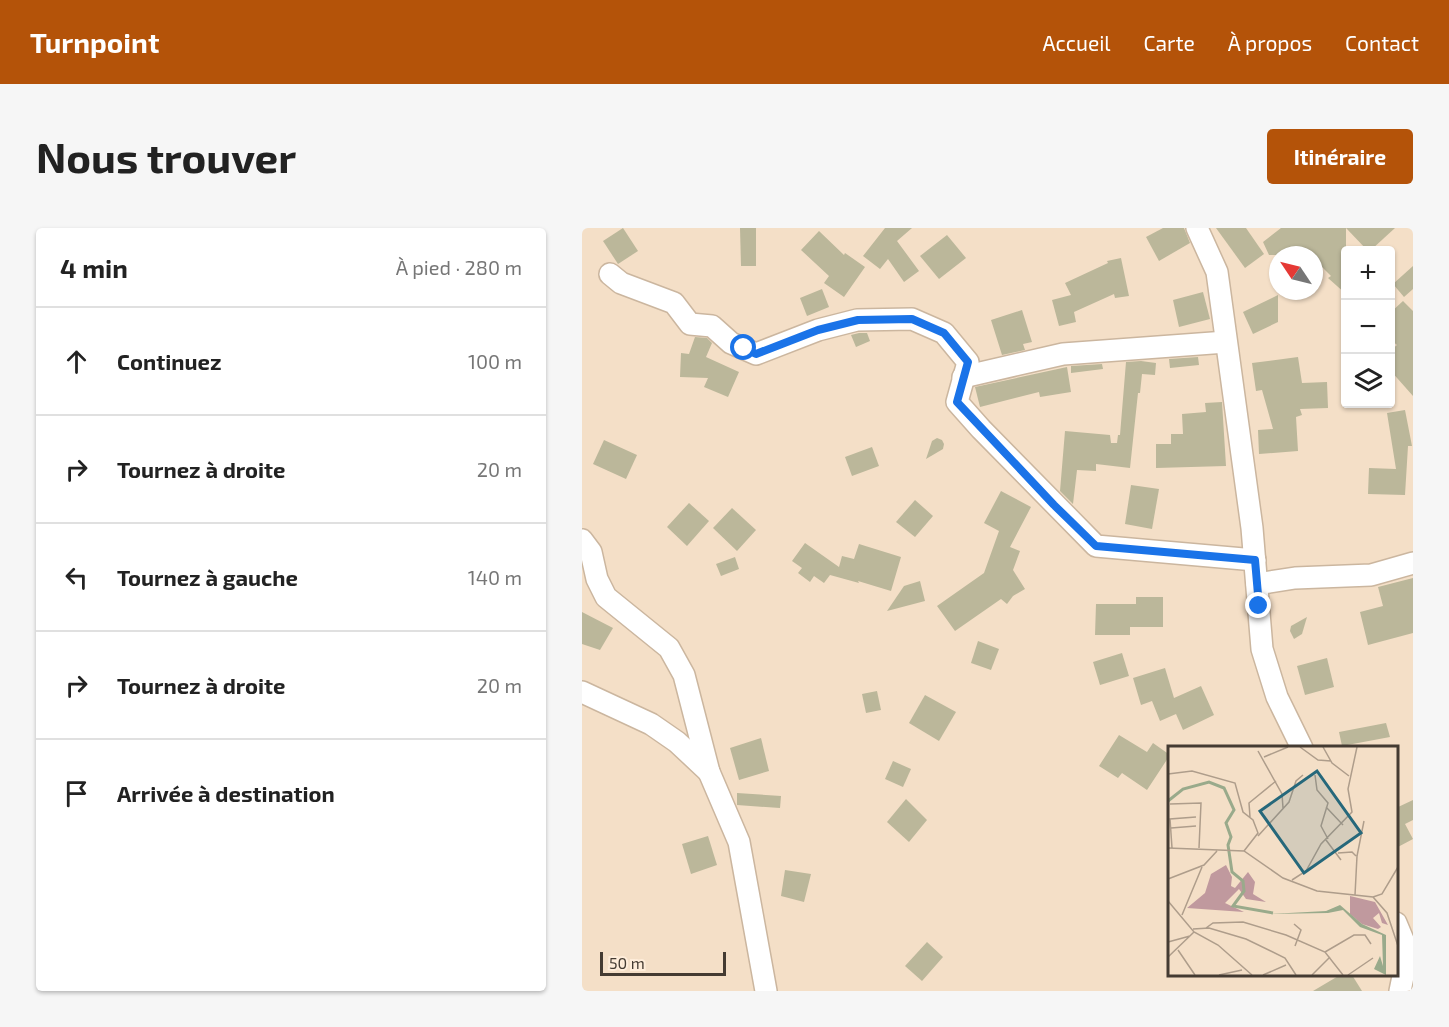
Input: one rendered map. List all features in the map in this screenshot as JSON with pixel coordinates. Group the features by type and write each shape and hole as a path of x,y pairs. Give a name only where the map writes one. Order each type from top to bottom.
{"street":[{"path":"1197,228 1216,272 1251,516 1262,649 1277,697 1301,746"},
{"path":"610,274 621,283 674,303 690,324 712,326 731,343 756,354 818,330 858,320 912,319 944,333 968,362 957,402 1096,546 1255,560"},
{"path":"963,377 1063,354 1226,342"},
{"path":"582,540 591,552 597,579 606,597 669,648 684,675 709,772 739,842 766,991"},
{"path":"1257,585 1296,578 1371,575 1413,563"},
{"path":"582,692 651,724 677,742 709,772"},
{"path":"1398,928 1408,952 1400,991"}],"building":[{"path":"623,228 638,251 618,264 603,241"},
{"path":"740,228 756,228 756,266 741,266"},
{"path":"885,228 912,228 897,241 919,271 904,282 888,259 880,269 863,256"},
{"path":"1163,228 1184,228 1190,243 1159,261 1146,237"},
{"path":"1216,228 1246,228 1264,254 1245,268"},
{"path":"1281,228 1346,228 1346,246 1341,246 1341,290 1328,278 1331,276 1323,268 1323,246 1269,246 1269,255 1263,242"},
{"path":"1346,228 1395,228 1375,246 1363,246"},
{"path":"819,231 844,255 845,253 865,267 844,297 824,283 829,276 801,250"},
{"path":"947,235 966,258 939,279 920,256"},
{"path":"1121,258 1129,296 1115,298 1114,294 1074,312 1076,322 1059,326 1052,300 1071,295 1065,283 1108,263 1107,261"},
{"path":"1413,266 1413,289 1404,297 1395,286 1395,282"},
{"path":"822,289 829,307 807,316 800,298"},
{"path":"1203,292 1210,319 1179,327 1173,300"},
{"path":"1269,299 1278,300 1278,322 1253,334 1243,312"},
{"path":"1403,301 1413,311 1413,396 1395,376 1395,347 1397,345 1395,343 1395,308"},
{"path":"1022,310 1032,342 1023,344 1025,350 1002,355 991,320"},
{"path":"867,333 870,341 856,347 851,335"},
{"path":"695,337 707,338 712,343 706,357 739,372 728,397 704,387 708,378 680,377 681,353 689,354"},
{"path":"1198,357 1199,365 1170,368 1169,359"},
{"path":"1298,357 1302,383 1327,382 1328,408 1300,409 1302,415 1296,417 1298,451 1259,454 1258,430 1273,429 1262,390 1256,391 1252,363"},
{"path":"1126,362 1156,363 1155,375 1142,374 1130,468 1096,464 1096,471 1077,470 1073,504 1060,491 1065,431 1110,435 1111,443 1117,443 1118,435 1120,435"},
{"path":"1102,364 1103,369 1071,373 1071,366"},
{"path":"1067,367 1071,392 1040,397 1039,392 980,407 975,387"},
{"path":"1222,402 1226,466 1156,468 1156,444 1171,444 1171,434 1183,434 1182,414 1206,412 1205,403"},
{"path":"1405,410 1412,446 1408,446 1405,495 1368,494 1369,468 1396,469 1387,413"},
{"path":"937,438 942,440 943,449 926,459 932,441"},
{"path":"604,440 637,455 626,479 593,464"},
{"path":"872,447 879,466 852,476 845,457"},
{"path":"1131,485 1159,489 1152,529 1125,524"},
{"path":"1001,491 1031,507 1010,547 1020,551 1013,570 1025,589 1013,596 1007,604 1001,599 955,631 937,606 984,573 999,531 984,523"},
{"path":"915,500 933,516 915,537 896,522"},
{"path":"689,503 709,521 687,546 667,527"},
{"path":"732,508 756,530 737,551 713,528"},
{"path":"805,543 839,567 842,556 854,559 859,544 901,557 891,591 830,575 824,583 814,576 810,582 798,573 802,568 792,561"},
{"path":"735,557 739,569 721,576 716,564"},
{"path":"1413,578 1413,633 1368,645 1360,612 1383,606 1378,587"},
{"path":"920,581 925,601 887,611 904,586"},
{"path":"1136,597 1163,597 1163,627 1130,627 1130,635 1095,635 1096,604 1136,604"},
{"path":"582,612 613,628 600,650 582,644"},
{"path":"1307,617 1302,634 1294,639 1290,631 1291,626"},
{"path":"978,641 999,649 991,670 971,663"},
{"path":"1122,653 1129,676 1100,685 1093,662"},
{"path":"1327,658 1334,687 1305,695 1297,666"},
{"path":"1165,668 1174,698 1201,686 1214,715 1183,730 1176,714 1160,721 1152,701 1141,705 1133,678"},
{"path":"877,691 881,710 866,713 862,694"},
{"path":"925,695 956,712 939,741 909,723"},
{"path":"1386,723 1390,737 1342,746 1339,732"},
{"path":"1119,735 1147,752 1153,743 1168,754 1168,758 1147,790 1122,773 1118,778 1099,766"},
{"path":"761,738 769,771 739,780 730,748"},
{"path":"893,761 911,769 903,787 885,779"},
{"path":"737,793 781,796 780,808 737,805"},
{"path":"906,799 927,820 909,842 887,822"},
{"path":"1413,800 1413,820 1405,824 1413,839 1398,847 1398,807"},
{"path":"708,836 717,865 691,874 682,844"},
{"path":"785,870 811,874 804,902 781,896"},
{"path":"927,942 943,957 922,981 905,966"},
{"path":"1338,976 1353,976 1362,991 1313,991"}],"route":[{"path":"744,348 756,354 818,330 858,320 912,319 944,333 968,362 957,402 1096,546 1255,560 1259,606"}]}
